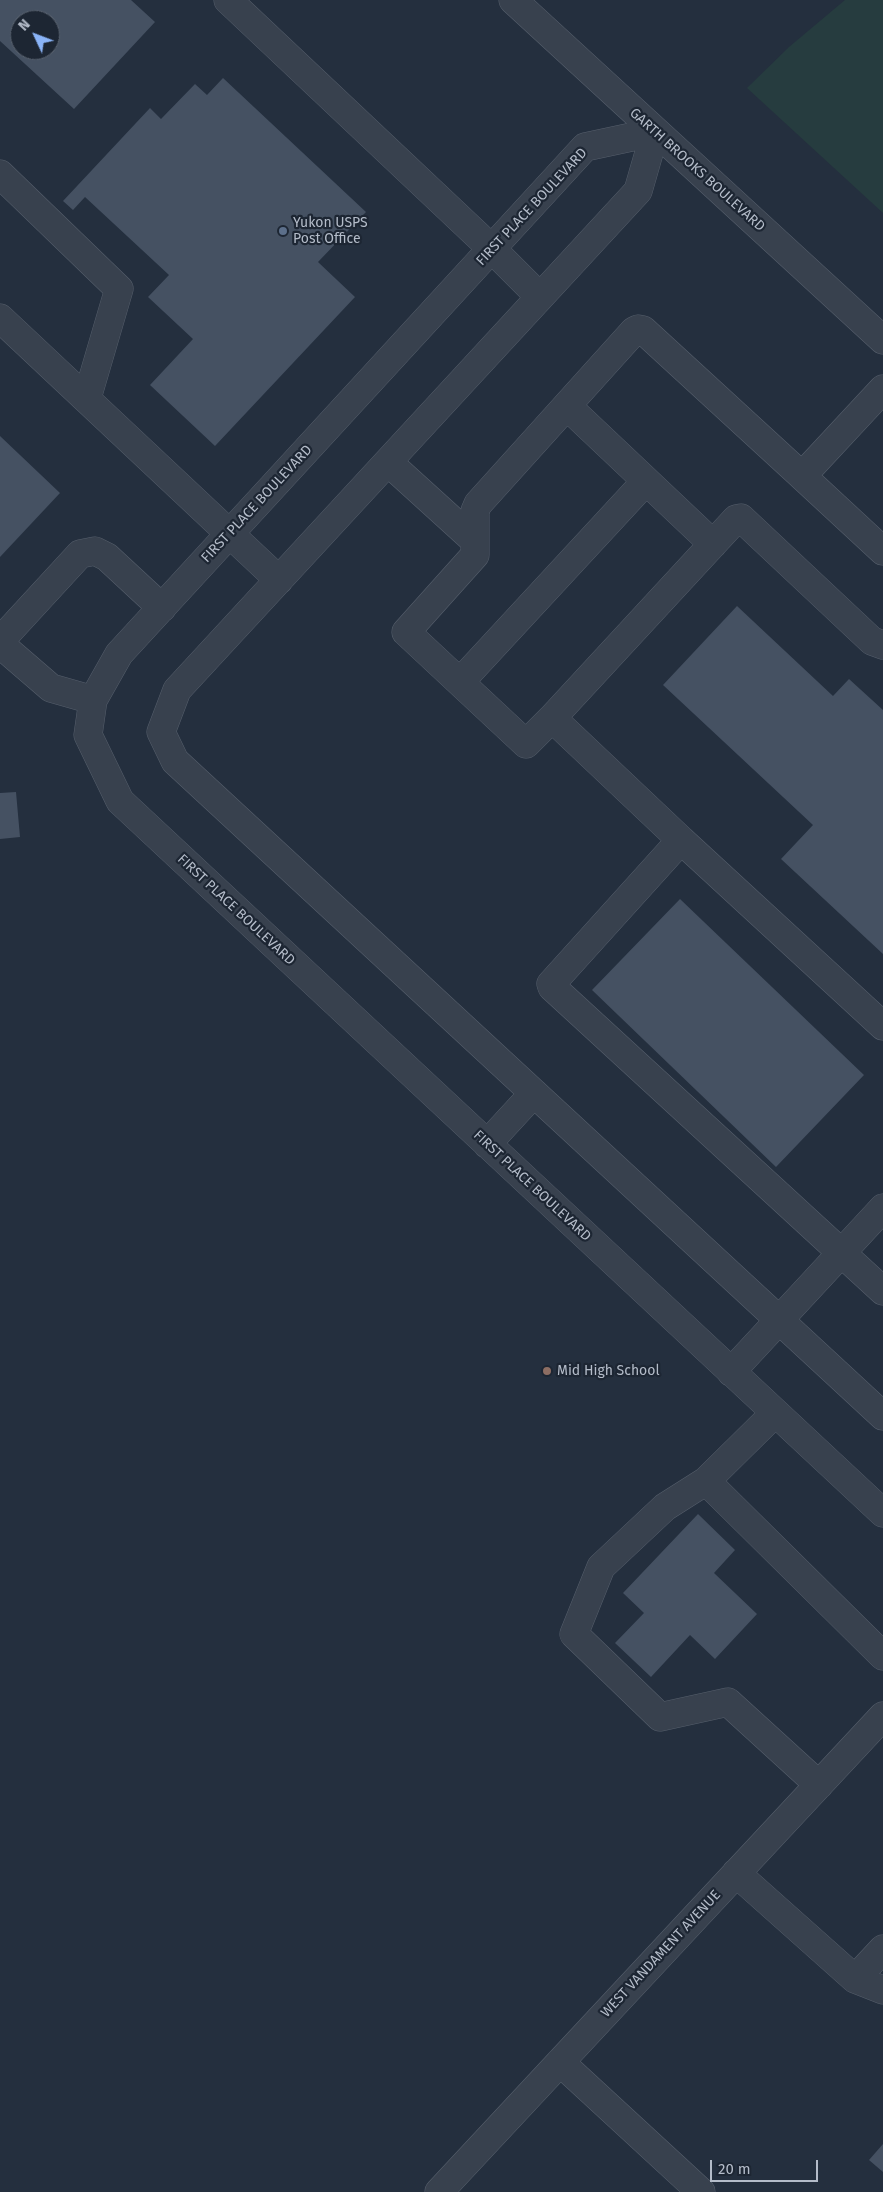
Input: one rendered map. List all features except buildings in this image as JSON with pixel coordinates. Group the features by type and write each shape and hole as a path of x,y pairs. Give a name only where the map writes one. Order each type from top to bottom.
{"street":[{"path":"228,0 492,249 540,297"},
{"name":"GARTH BROOKS BOULEVARD","path":"513,0 883,340"},
{"path":"655,132 638,191 177,690 161,732 175,761 883,1416"},
{"name":"FIRST PLACE BOULEVARD","path":"655,132 585,147 119,654 93,700 88,735 120,801 883,1513"},
{"path":"0,174 119,289 87,398"},
{"path":"0,318 279,580"},
{"path":"883,551 643,330 638,329 634,331 478,504 475,511 475,555 406,632 526,744 736,519 741,518 872,641 883,645"},
{"path":"802,476 883,390"},
{"path":"567,406 713,544"},
{"path":"388,462 475,541"},
{"path":"460,682 646,481"},
{"path":"93,700 51,688 0,642 80,554 95,551 107,557 162,608"},
{"path":"552,718 883,1026"},
{"path":"681,840 553,980 552,987 883,1290"},
{"path":"486,1144 534,1093"},
{"path":"731,1372 883,1208"},
{"path":"775,1413 706,1481 665,1507 601,1567 574,1634 660,1717 728,1702 819,1784"},
{"path":"706,1481 883,1656"},
{"name":"WEST VANDAMENT AVENUE","path":"439,2192 883,1716"},
{"path":"736,1873 855,1979 883,1990"},
{"path":"855,1979 883,1949"},
{"path":"560,2062 701,2192"}],"green space":[{"path":"845,0 883,0 883,213 747,88 789,47"}],"place":[{"name":"Yukon USPS Post Office","path":"283,231"},
{"name":"Mid High School","path":"547,1371"}]}
